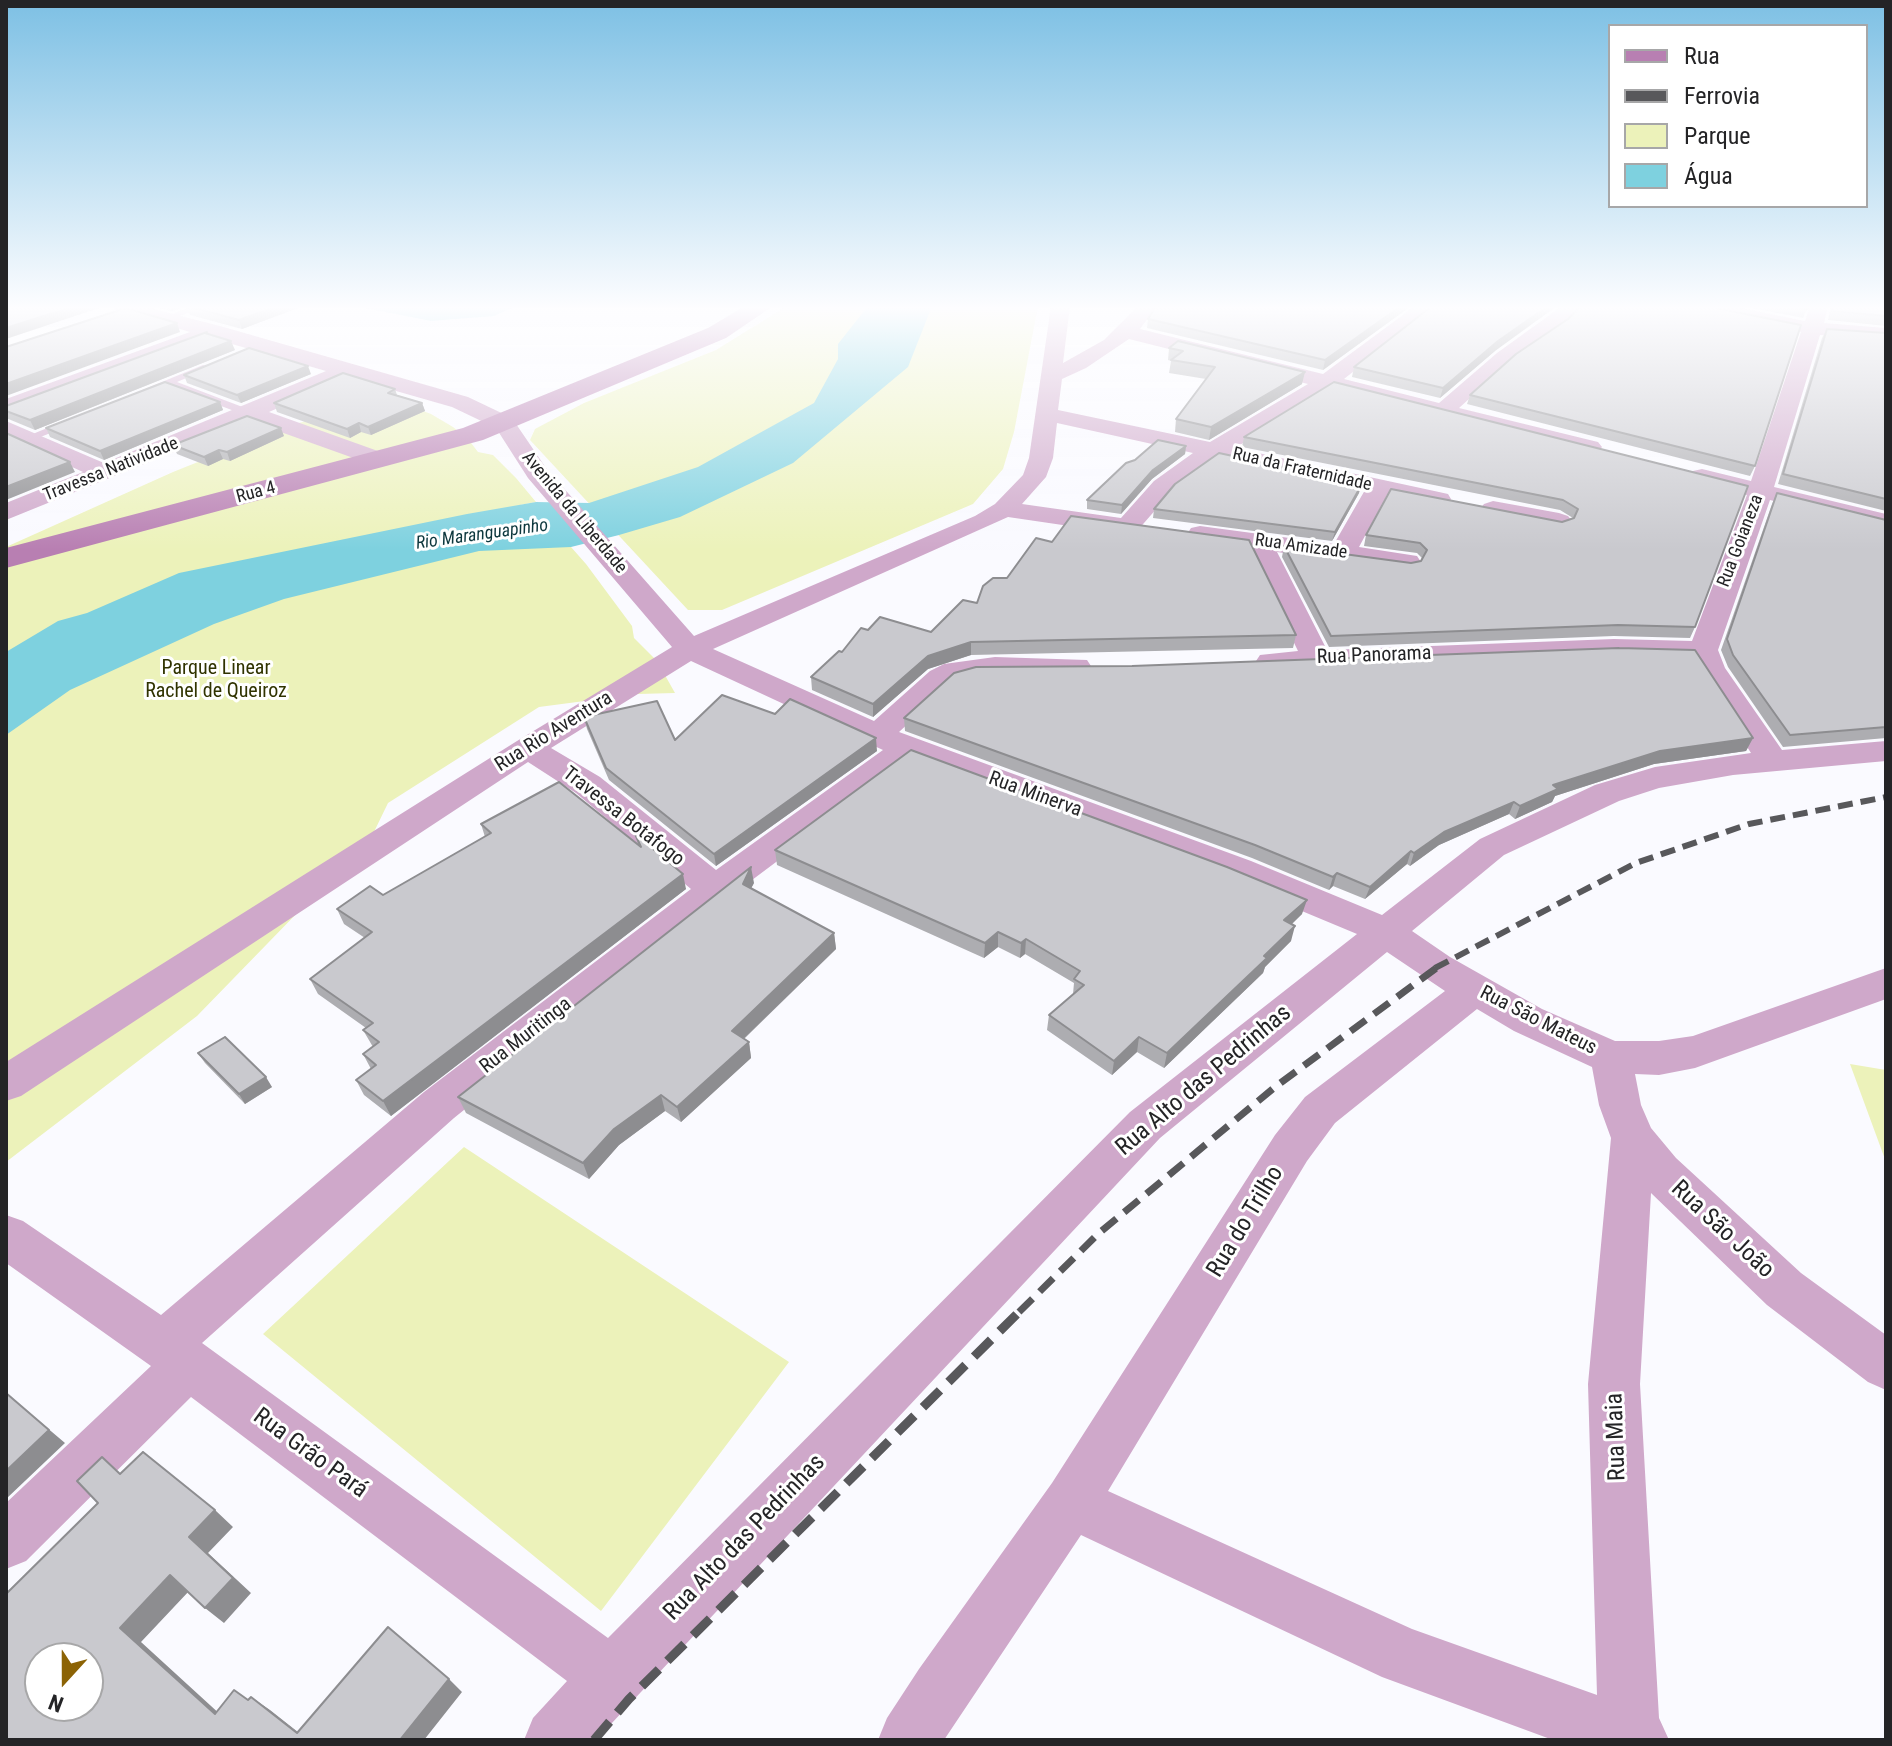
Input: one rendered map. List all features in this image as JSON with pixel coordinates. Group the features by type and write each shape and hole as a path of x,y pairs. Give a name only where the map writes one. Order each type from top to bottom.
{"main road":[{"name":"Rua 4","path":"6,558 381,460 504,423 588,387"}],"street":[{"path":"6,407 58,387"},
{"name":"Travessa Natividade","path":"6,512 306,387"},
{"path":"410,387 460,402 504,423"},
{"name":"Rua Rio Aventura","path":"6,1084 528,748 689,649 984,521 1004,509 1034,477 1041,458 1051,387"},
{"path":"1128,526 1163,486 1214,450 1317,387"},
{"path":"1355,387 1607,451"},
{"path":"1445,409 1469,387"},
{"name":"Rua Goianeza","path":"1703,650 1760,492 1793,387"},
{"path":"249,413 381,460"},
{"name":"Rua da Fraternidade","path":"1046,414 1379,487 1559,521"},
{"name":"Avenida da Liberdade","path":"504,423 537,473 689,649"},
{"path":"6,428 106,473"},
{"path":"1684,472 1886,522"},
{"path":"1343,552 1379,487"},
{"name":"Rua Amizade","path":"1004,509 1408,562"},
{"path":"1258,541 1317,659"},
{"name":"Rua Panorama","path":"1239,662 1614,648 1703,650"},
{"name":"Rua Minerva","path":"689,649 893,741 1238,870 1385,931"},
{"path":"1703,650 1710,668 1773,761"},
{"path":"893,741 941,677 955,670 995,666 1100,666"},
{"name":"Rua Muritinga","path":"6,1541 176,1355 439,1105 715,889 893,741"},
{"name":"Travessa Botafogo","path":"528,748 588,785 715,889"},
{"name":"Rua Alto das Pedrinhas","path":"555,1740 611,1677 1145,1125 1492,847 1607,793 1687,771 1886,751"},
{"name":"Rua São Mateus","path":"1385,931 1474,990 1540,1026 1611,1057 1659,1058 1695,1052 1886,983"},
{"name":"Rua do Trilho","path":"909,1740 940,1690 1071,1502 1291,1148 1320,1110 1474,990"},
{"name":"Rua São João","path":"1611,1057 1620,1105 1633,1138 1660,1172 1784,1289 1886,1365"},
{"name":"Rua Maia","path":"1633,1138 1614,1384 1633,1738"},
{"name":"Rua Grão Pará","path":"6,1236 176,1355 611,1677"},
{"path":"1071,1502 1403,1656 1633,1738"}],"lane":[{"path":"132,396 153,387"},
{"path":"181,387 249,413"},
{"path":"29,438 81,417"}],"green space":[{"path":"623,387 1022,387 1003,469 973,504 722,610 688,610 530,440 535,429 584,403"},
{"name":"Parque Linear Rachel de Queiroz","path":"389,398 431,414 453,427 478,452 493,455 516,478 536,502 520,505 552,547 571,547 586,564 632,626 634,638 657,661 675,693 638,694 539,707 388,803 372,836 197,1016 6,1162 6,547 173,472 288,426"},
{"path":"1850,1064 1886,1070 1886,1162"},
{"path":"464,1147 789,1362 601,1611 263,1334"}],"water":[{"name":"Rio Maranguapinho","path":"822,387 883,387 793,463 680,517 571,547 479,551 284,599 214,624 70,690 6,735 6,652 58,621 87,613 179,573 536,502 589,503 698,467 814,403"}],"building":[{"path":"56,387 113,387 30,420 6,411 6,406"},
{"path":"151,387 180,387 220,402 100,451 46,428"},
{"path":"217,387 255,387 237,395"},
{"path":"310,387 390,387 395,389 388,393 422,403 368,427 359,423 347,429 274,403"},
{"path":"1200,387 1279,387 1211,427 1176,419"},
{"path":"1325,387 1356,387 1748,486 1695,627 1618,625 1331,636 1284,546 1411,563 1421,561 1427,550 1420,543 1366,535 1391,489 1562,522 1574,518 1578,509 1563,500 1244,437"},
{"path":"1478,387 1781,387 1755,466 1470,395"},
{"path":"1809,387 1886,387 1886,499 1783,474"},
{"path":"247,416 281,428 227,452 219,450 204,457 173,445"},
{"path":"6,433 70,462 6,487"},
{"path":"1158,440 1186,446 1153,470 1122,505 1087,500 1126,463 1135,460"},
{"path":"1219,453 1362,484 1335,532 1154,509 1175,484"},
{"path":"1777,493 1886,520 1886,727 1790,735 1733,655 1727,639"},
{"path":"1071,516 1249,540 1296,635 971,642 928,656 873,704 811,677 839,651 842,652 861,628 868,630 880,617 931,632 963,600 977,603 983,586 993,578 1007,578 1036,538 1052,542"},
{"path":"1619,648 1695,650 1753,738 1660,751 1553,785 1558,789 1520,806 1514,802 1444,832 1414,853 1411,851 1370,887 1337,873 1333,877 1255,845 904,718 954,673 976,667 1132,666"},
{"path":"722,695 775,714 790,699 876,738 714,854 606,768 584,717 657,701 675,740"},
{"path":"911,750 1227,867 1307,900 1284,920 1295,926 1264,956 1267,958 1167,1053 1139,1037 1114,1061 1049,1015 1084,985 1074,979 1080,971 1026,939 1021,943 998,932 985,943 775,850"},
{"path":"559,782 641,847 635,834 683,874 383,1101 356,1080 376,1065 363,1054 379,1042 363,1030 373,1023 310,979 372,932 337,909 370,886 383,895 491,833 481,824"},
{"path":"751,867 743,884 834,933 732,1031 749,1042 677,1107 661,1095 614,1129 583,1163 458,1097"},
{"path":"225,1037 266,1077 239,1094 198,1053"},
{"path":"6,1393 49,1430 6,1471"},
{"path":"143,1452 215,1510 189,1537 233,1578 205,1608 170,1575 120,1628 215,1714 234,1690 248,1700 251,1697 297,1733 388,1627 449,1679 400,1740 6,1740 6,1594 98,1503 77,1481 102,1457 120,1474"}],"railway":[{"path":"1435,968 1636,863 1749,824 1886,797"},
{"path":"1019,1312 1098,1234 1275,1087 1439,966"},
{"path":"594,1740 629,1699 1021,1310"}]}
